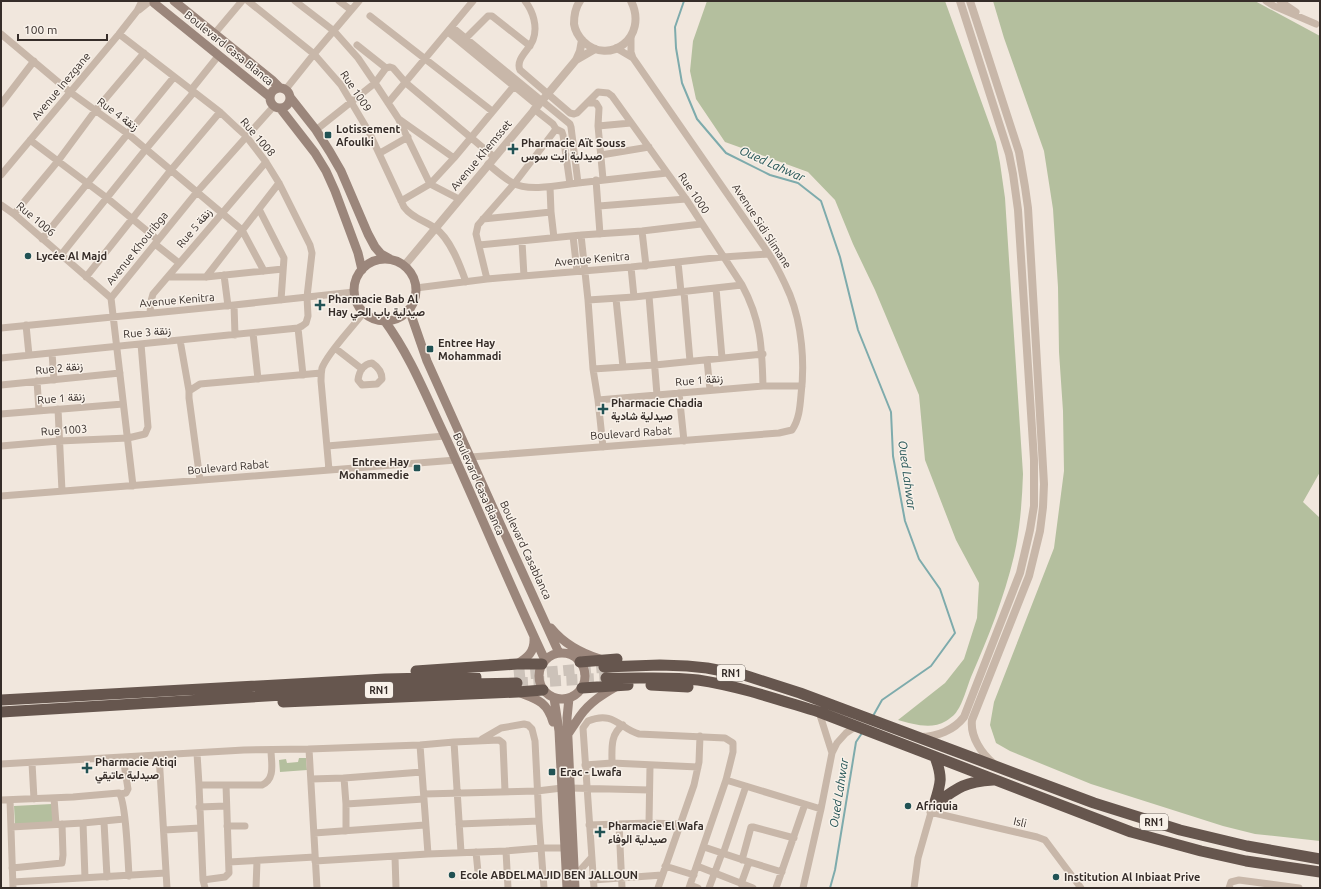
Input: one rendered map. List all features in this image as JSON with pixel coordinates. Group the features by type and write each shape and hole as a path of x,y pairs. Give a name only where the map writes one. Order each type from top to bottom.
{"highway":[{"name":"RN1","path":"604,668 676,660 749,670 818,695 826,702 1094,803 1180,830 1247,846 1320,859"},
{"path":"243,692 247,701 253,703 314,702 437,695 516,679 543,662"},
{"path":"580,662 604,668"},
{"name":"RN1","path":"604,668 701,681 756,693 819,712 883,738 1131,832 1201,851 1258,864 1320,872"},
{"path":"1,712 243,692 251,684 321,677 516,679 543,690"},
{"path":"582,688 645,685 695,687 763,700 807,713 819,712"},
{"path":"1,700 243,692"},
{"path":"932,808 940,785 941,775 935,757"},
{"path":"932,808 956,789 968,783 974,781 997,780"}],"main road":[{"name":"Boulevard Casa Blanca","path":"174,1 285,91 316,130 341,171 375,247 381,254 390,259"},
{"name":"Boulevard Casa Blanca","path":"151,2 270,97"},
{"path":"277,107 288,103 285,91 273,90 270,100 315,153 326,171 358,253 362,270"},
{"path":"390,259 398,262 410,272 414,279 416,288 415,299 409,309 402,316 384,320 370,317 364,312 357,302 354,292 356,282 362,270 370,263 390,259"},
{"name":"Boulevard Casa Blanca","path":"409,309 428,361 471,457"},
{"name":"Boulevard Casa Blanca","path":"384,320 395,335 414,369 456,460 533,635 543,662"},
{"name":"Boulevard Casablanca","path":"471,457 560,653"},
{"path":"546,623 555,633 571,646 586,654 604,668"},
{"path":"533,635 534,644 532,650 516,679 535,699 544,704 549,710 554,726 559,731"},
{"path":"560,653 567,653 575,656 580,662 585,670 585,679 582,688 577,694 562,700 548,695 543,690 539,677 543,662 549,657 560,653"},
{"path":"568,734 580,715 590,704 618,686"},
{"path":"554,698 566,788 569,848 567,888"},
{"path":"566,788 568,734 567,712 569,698"},
{"path":"569,848 575,888"}],"street":[{"path":"215,33 242,1"},
{"name":"Rue 1009","path":"248,1 314,54 341,86 380,153 401,201 412,216 436,228"},
{"path":"294,1 334,31 358,58 398,118 430,184 459,199"},
{"path":"339,1 351,10"},
{"path":"285,91 359,1"},
{"path":"388,103 473,1"},
{"path":"466,38 485,18 492,16 530,46 535,33 532,13 525,1"},
{"path":"918,737 931,736 947,731 958,724 964,717 1020,573 1034,506 1034,460 1018,210 1014,179 1009,154 960,1"},
{"path":"1266,1 1318,25"},
{"path":"1280,1 1318,25"},
{"name":"Avenue Inezgane","path":"1,175 137,11 151,2"},
{"path":"579,2 574,16 575,27 582,40 587,45 604,51 622,46 631,37 635,30 636,20 633,3"},
{"path":"970,2 1019,152 1025,187 1028,208 1043,460 1043,507 1040,531 1031,568 972,720 972,729 975,740 988,760 994,765"},
{"path":"370,16 492,112"},
{"path":"450,30 466,38 537,105 556,129 562,132 570,184"},
{"path":"450,30 537,105 570,124 578,183"},
{"name":"Rue 4 زنقة","path":"1,34 70,92 128,134 242,230"},
{"name":"Rue 1008","path":"119,34 220,112 246,136 266,162 279,183 311,249 312,259 307,297"},
{"name":"Avenue Sidi Slimane","path":"631,37 631,52 633,58 769,254 791,297 802,343 802,386 799,414 792,430"},
{"name":"Avenue Khemsset","path":"404,266 576,60 580,51 582,40"},
{"path":"357,45 386,68 393,68 406,83 494,157"},
{"name":"Rue 1000","path":"530,46 519,62 519,66 525,75 570,113 574,114 577,113 598,92 608,93 612,96 686,199 742,285 756,316 762,354 763,386"},
{"name":"Avenue Sidi Slimane","path":"616,48 633,58"},
{"name":"Avenue Khemsset","path":"576,60 595,49"},
{"path":"14,214 58,161 95,111 144,53"},
{"path":"61,255 192,91 218,55"},
{"path":"1,104 34,61"},
{"path":"316,130 375,83 386,68"},
{"path":"42,239 174,77"},
{"path":"401,201 430,184 454,158 514,86"},
{"path":"587,103 596,103 598,105 598,126 601,155 599,206 600,234"},
{"name":"Avenue Khouribga","path":"133,486 111,298 197,192 246,136 277,107"},
{"path":"86,277 171,170 220,112"},
{"path":"398,118 454,158"},
{"path":"598,126 631,123"},
{"path":"487,279 476,234 478,225 514,184 556,129"},
{"path":"380,153 408,137"},
{"path":"30,140 107,198 179,263"},
{"path":"601,155 649,147"},
{"name":"Rue 5 زنقة","path":"150,313 153,294 266,162"},
{"path":"488,164 514,184 526,187 550,187 667,173"},
{"path":"206,277 279,183"},
{"path":"550,187 554,238"},
{"path":"599,206 686,199"},
{"name":"Rue 1006","path":"1,205 14,214 111,298"},
{"path":"259,209 283,254 284,269 281,300"},
{"path":"484,219 551,212"},
{"path":"479,245 642,231 701,224"},
{"path":"436,228 448,243 456,257 466,282"},
{"path":"242,230 264,271"},
{"path":"642,231 646,266"},
{"path":"573,236 577,271"},
{"path":"581,236 588,300 593,369 603,447"},
{"path":"522,242 524,276"},
{"name":"Avenue Kenitra","path":"416,288 487,279 646,266 723,256 769,254"},
{"path":"678,262 690,361"},
{"path":"631,267 634,297"},
{"path":"168,277 206,277 284,269"},
{"path":"224,275 235,334"},
{"path":"588,300 649,296 742,285"},
{"path":"716,288 722,358"},
{"name":"Avenue Kenitra","path":"1,328 113,316 231,306 354,292"},
{"path":"649,296 657,395"},
{"path":"303,375 296,328 304,325 307,320 307,297"},
{"path":"616,299 623,367"},
{"path":"329,470 321,374 323,367 336,348 364,312"},
{"path":"26,325 29,355"},
{"name":"Rue 3 زنقة","path":"1,358 296,328"},
{"path":"253,333 258,379"},
{"path":"180,340 189,390 200,480"},
{"name":"Rue 1003","path":"1,446 59,441 128,438 143,435 147,431 148,427 141,344"},
{"path":"336,348 362,369"},
{"path":"52,353 54,380"},
{"path":"593,369 655,365 762,354"},
{"path":"706,360 710,390"},
{"name":"Rue 2 زنقة","path":"1,385 120,373"},
{"path":"189,390 200,384 321,374"},
{"path":"37,381 39,411"},
{"name":"Rue 1 زنقة","path":"598,400 763,386 802,386"},
{"path":"679,393 684,440"},
{"name":"Rue 1 زنقة","path":"1,414 123,404"},
{"path":"58,409 62,491"},
{"name":"Boulevard Rabat","path":"471,457 779,433 792,430"},
{"path":"327,446 445,436"},
{"name":"Boulevard Rabat","path":"1,496 456,460"},
{"path":"819,712 832,753"},
{"path":"594,888 583,728 585,724 591,720 602,718 610,719 635,733 725,738 733,743 733,752 726,780 689,887 698,888"},
{"path":"480,741 506,726 524,724 530,726 532,729 535,741 544,888"},
{"path":"612,763 614,735 623,725"},
{"path":"803,888 832,753 837,743 846,733 858,728"},
{"path":"658,888 694,785 698,768 700,736"},
{"path":"1,764 197,753 420,745 499,740 503,742 505,791"},
{"path":"454,742 461,852"},
{"path":"420,745 428,854"},
{"path":"309,749 317,888"},
{"path":"199,785 262,785 268,782 272,774 271,750"},
{"path":"197,753 203,880 205,888"},
{"path":"159,755 167,888"},
{"path":"1,800 126,793 128,789 123,757"},
{"path":"32,763 34,799"},
{"path":"585,765 612,763 698,768"},
{"path":"649,823 650,766"},
{"path":"311,779 422,772"},
{"path":"344,778 346,831"},
{"path":"726,780 821,809"},
{"path":"203,880 226,876 229,873 226,785"},
{"path":"709,888 723,853 746,786"},
{"path":"346,804 457,793 537,791 566,788 649,790"},
{"path":"120,794 124,819 129,876"},
{"path":"12,868 62,863 63,855 54,798"},
{"path":"10,800 13,885 85,878 166,873"},
{"path":"776,888 805,804"},
{"path":"199,807 226,806"},
{"path":"914,888 918,858 932,808"},
{"name":"Isli","path":"932,808 1045,840 1081,888"},
{"path":"11,826 104,822 124,819"},
{"path":"459,824 539,821"},
{"path":"104,822 107,877"},
{"path":"83,823 85,878"},
{"path":"589,825 649,823 680,824"},
{"path":"619,824 622,888"},
{"path":"314,833 426,825"},
{"path":"227,826 245,826"},
{"path":"742,860 751,827 794,838"},
{"path":"164,830 200,828"},
{"path":"704,847 782,872"},
{"path":"229,862 395,857 461,852 506,852 541,848 569,848"},
{"path":"476,852 478,872"},
{"path":"506,852 508,888"},
{"path":"395,857 396,888"},
{"path":"574,877 591,858"},
{"path":"256,888 257,861"},
{"path":"741,884 749,862"},
{"path":"665,866 694,875"},
{"path":"697,866 753,888"},
{"path":"593,880 662,874"},
{"path":"1229,888 1231,882 1239,880 1299,888"}],"green space":[{"path":"707,1 945,1 996,142 1005,198 1023,474 1022,495 1014,556 989,633 959,708 952,717 940,724 928,726 898,720 945,683 964,659 977,618 979,583 956,540 925,460 919,395 835,200 808,172 725,142 696,99 690,71 693,41"},
{"path":"993,1 1255,1 1320,36 1320,472 1303,502 1320,518 1320,841 1255,834 1223,826 1091,784 1010,751 996,743 990,725 994,702 1054,548 1064,471 1058,287 1053,209 1044,151 1004,38"},
{"path":"299,758 306,758 307,770 280,772 279,760 286,759 287,763 298,762"},
{"path":"52,804 53,822 15,824 14,806"}],"waterway":[{"name":"Oued Lahwar","path":"684,1 675,27 676,48 682,83 697,119 726,153 770,175 798,183 821,201 840,257 858,330 891,412 893,456 905,521 919,559 940,589 955,633 931,666 882,700 873,716"},
{"name":"Oued Lahwar","path":"830,888 835,870 856,742 862,733"}],"tunnel":[{"path":"514,675 604,667"},
{"path":"517,683 606,678"}],"place":[{"name":"Lotissement Afoulki","path":"328,135"},
{"name":"Pharmacie Aït Souss صيدلية أيت سوس","path":"513,149"},
{"name":"Lycée Al Majd","path":"28,256"},
{"name":"Pharmacie Bab Al Hay صيدلية باب الحي","path":"320,305"},
{"name":"Entree Hay Mohammadi","path":"430,349"},
{"name":"Pharmacie Chadia صيدلية شادية","path":"603,409"},
{"name":"Entree Hay Mohammedie","path":"417,468"},
{"name":"Pharmacie Atiqi صيدلية عاتيقي","path":"87,768"},
{"name":"Erac - Lwafa","path":"552,772"},
{"name":"Afriquia","path":"908,806"},
{"name":"Pharmacie El Wafa صيدلية الوفاء","path":"600,832"},
{"name":"Ecole ABDELMAJID BEN JALLOUN","path":"452,875"},
{"name":"Institution Al Inbiaat Prive","path":"1056,877"}]}
